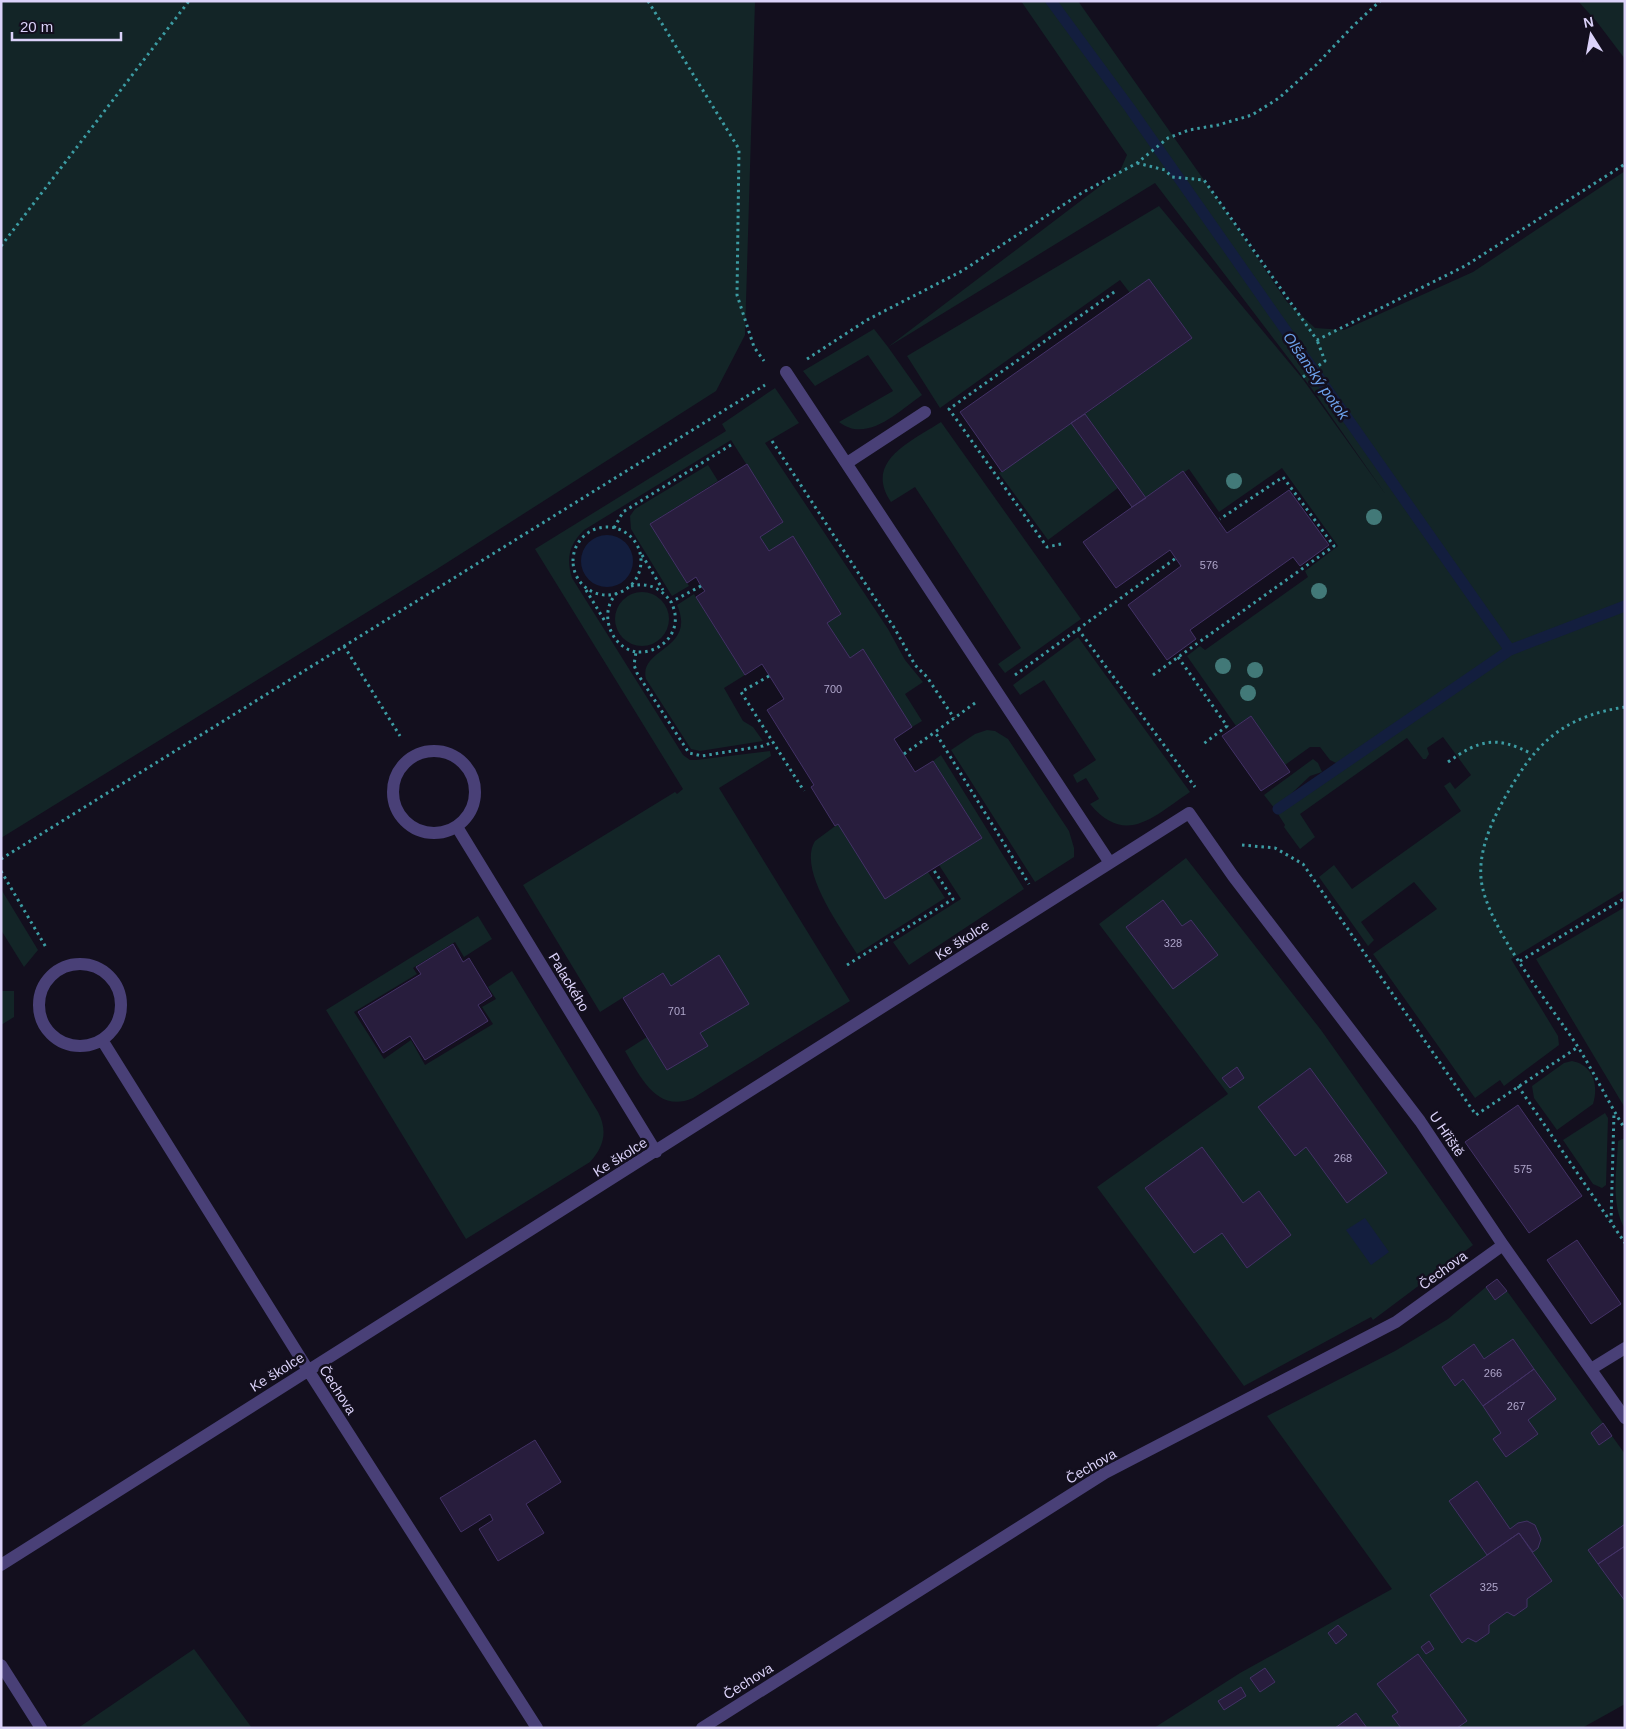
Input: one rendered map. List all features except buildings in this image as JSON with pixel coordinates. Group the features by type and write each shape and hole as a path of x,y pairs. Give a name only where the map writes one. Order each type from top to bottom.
{"street":[{"path":"781,375 847,463 1110,863"},
{"path":"847,463 925,412"},
{"path":"431,750 445,751 458,757 468,766 474,778 476,792 474,806 457,827 445,832 431,833 418,830 406,822 398,812 393,799 395,778 406,761 418,753 431,750"},
{"name":"Ke školce","path":"1,1565 1189,813 1233,876"},
{"name":"Palackého","path":"457,827 656,1152"},
{"name":"U Hřiště","path":"1233,876 1420,1121 1625,1418"},
{"path":"83,964 102,970 115,984 120,995 119,1021 102,1040 88,1045 74,1046 61,1041 50,1032 42,1020 39,1006 41,992 48,979 59,970 70,965 83,964"},
{"name":"Čechova","path":"102,1040 308,1370 537,1728"},
{"name":"Čechova","path":"702,1728 1105,1474 1396,1322 1504,1245"},
{"path":"1591,1369 1625,1348"},
{"path":"1,1665 41,1728"}],"path":[{"path":"1,246 189,1"},
{"path":"648,1 739,148 737,295 754,347 781,375"},
{"path":"1,859 867,320 962,270 1080,194 1137,163 1168,138 1189,130 1218,126 1252,115 1279,98 1316,65 1380,1"},
{"path":"1137,163 1165,170 1172,177 1204,180 1317,340 1325,361 1304,377"},
{"path":"1317,340 1466,266 1625,164"},
{"path":"1061,544 1047,547 950,410 1117,290"},
{"path":"772,441 880,605 915,665 927,677 954,718"},
{"path":"614,528 623,512 734,443"},
{"path":"1153,675 1334,546 1283,477 1220,519"},
{"path":"614,528 632,536 641,554 671,602 676,618 674,630 669,639 655,650 636,652 629,651 619,643 575,573 574,560 577,546 590,532 614,528"},
{"path":"585,588 607,595 624,589 635,582 638,577 641,566 641,554"},
{"path":"904,754 1176,558"},
{"path":"624,589 639,584 648,585 666,595"},
{"path":"671,602 702,586"},
{"path":"608,625 608,609 618,592"},
{"path":"1078,629 1196,789"},
{"path":"344,646 400,736"},
{"path":"636,652 634,665 637,673 689,753 702,756 764,746 773,742"},
{"path":"1178,657 1227,726 1202,744"},
{"path":"769,676 741,692 804,791"},
{"path":"1625,707 1596,712 1558,731 1532,754 1496,811 1483,855 1481,877 1488,906 1520,961 1578,1047 1625,1129"},
{"path":"935,732 1034,891"},
{"path":"1448,762 1478,743 1512,744 1532,754"},
{"path":"1237,845 1275,848 1303,864 1476,1115 1578,1047"},
{"path":"847,966 953,899 933,869"},
{"path":"1,871 48,949"},
{"path":"1520,961 1625,898"},
{"path":"1518,1086 1625,1243"},
{"path":"1610,1223 1614,1112"}],"shaded area":[{"path":"1,1 755,1 745,335 716,391 437,569 1,838"},
{"path":"1021,1 1078,1 1225,210 1287,302 1315,328 1344,330 1473,272 1625,171 1625,890 1511,959 1558,1036 1559,1045 1504,1086 1500,1080 1475,1098 1373,954 1437,909 1414,882 1361,922 1374,940 1368,946 1319,877 1334,865 1352,889 1461,811 1444,786 1450,782 1455,789 1471,775 1443,737 1427,748 1429,754 1426,759 1423,759 1407,738 1300,814 1315,837 1300,849 1284,827 1285,825 1278,814 1346,768 1330,760 1320,747 1310,747 1285,765 1251,716 1236,726 1187,656 1200,646 1205,650 1308,577 1305,571 1338,546 1282,468 1219,512 1189,469 1146,498 1085,414 1192,338 1149,279 1130,293 1120,280 940,408 907,356 1159,206 1302,378 1386,495 1312,389 1155,183 888,347 1120,171 1127,155"},
{"path":"1578,1 1625,1 1625,59 1597,22"},
{"path":"874,329 922,395 893,416 872,427 850,428 839,422 893,391 868,355 815,386 803,371"},
{"path":"775,388 799,423 765,443 888,629 905,660 923,682 905,694 922,721 912,727 863,650 850,658 827,623 841,613 793,537 769,551 760,537 783,522 731,440 584,530 575,541 569,558 572,578 683,755 690,760 696,760 770,751 771,756 719,788 850,1001 693,1098 680,1102 669,1101 651,1090 625,1051 647,1037 667,1070 707,1046 700,1033 748,1004 719,955 671,986 662,973 600,1012 523,885 675,792 677,794 683,789 535,549 726,431 722,424"},
{"path":"941,422 1081,619 1005,673 998,664 1021,648 915,487 891,502 884,488 883,475 887,464 895,454 905,445"},
{"path":"1071,423 1118,488 1048,540 999,473"},
{"path":"708,465 718,481 650,524 689,586 672,596 631,529 630,516 635,509"},
{"path":"637,592 647,592 657,596 665,604 669,619 665,634 657,642 647,646 637,646 627,642 619,634 615,624 615,614 619,604 627,596"},
{"path":"694,594 745,675 724,688 743,721 753,727 763,741 700,751 691,749 646,679 646,669 650,661 674,640 679,631 681,620 677,605"},
{"path":"1078,637 1190,792 1152,818 1140,823 1116,824 1103,817 1090,804 1099,799 1086,778 1077,783 1073,775 1096,760 1044,680 1020,695 1013,685"},
{"path":"987,730 995,731 1008,739 1069,831 1074,848 1074,857 1035,882 951,750 975,734"},
{"path":"941,755 1024,889 909,965 893,942 961,899 939,865 982,838 933,761"},
{"path":"1313,759 1318,763 1322,772 1310,776 1275,809 1264,795"},
{"path":"838,824 928,872 945,898 857,954 832,915 816,883 812,867 811,853 815,841"},
{"path":"1186,858 1321,1030 1473,1245 1373,1320 1371,1317 1244,1386 1097,1187 1228,1094 1099,924"},
{"path":"1,889 38,950 24,967 1,930"},
{"path":"1625,907 1625,1108 1536,959"},
{"path":"478,916 492,939 464,957 455,942 413,968 417,974 354,1012 384,1059 411,1040 425,1065 493,1024 482,1007 496,999 488,987 512,971 598,1112 604,1132 599,1151 590,1162 466,1239 326,1010"},
{"path":"1,991 14,991 14,1017 1,1025"},
{"path":"1572,1061 1585,1067 1593,1077 1595,1097 1593,1104 1557,1130 1534,1098 1532,1086 1564,1063"},
{"path":"1605,1113 1608,1118 1606,1185 1602,1188 1593,1184 1563,1140"},
{"path":"1625,1138 1625,1229 1617,1209 1615,1186 1618,1141"},
{"path":"1486,1287 1495,1300 1507,1291 1603,1423 1591,1433 1599,1445 1612,1436 1625,1454 1625,1704 1582,1728 1457,1728 1467,1721 1418,1654 1378,1684 1398,1712 1392,1716 1401,1728 1367,1728 1356,1713 1337,1728 1154,1728 1240,1673 1392,1589 1267,1416 1395,1351 1448,1319"},
{"path":"194,1649 252,1728 78,1728"}],"water":[{"path":"602,535 612,535 626,542 633,556 633,566 626,580 612,587 602,587 592,583 585,576 581,566 581,556 585,546 592,539"},
{"path":"1365,1218 1389,1252 1371,1265 1346,1230"}],"waterway":[{"name":"Olšanský potok","path":"1051,1 1129,107 1510,650 1625,606"},
{"path":"1278,809 1510,650"}]}
